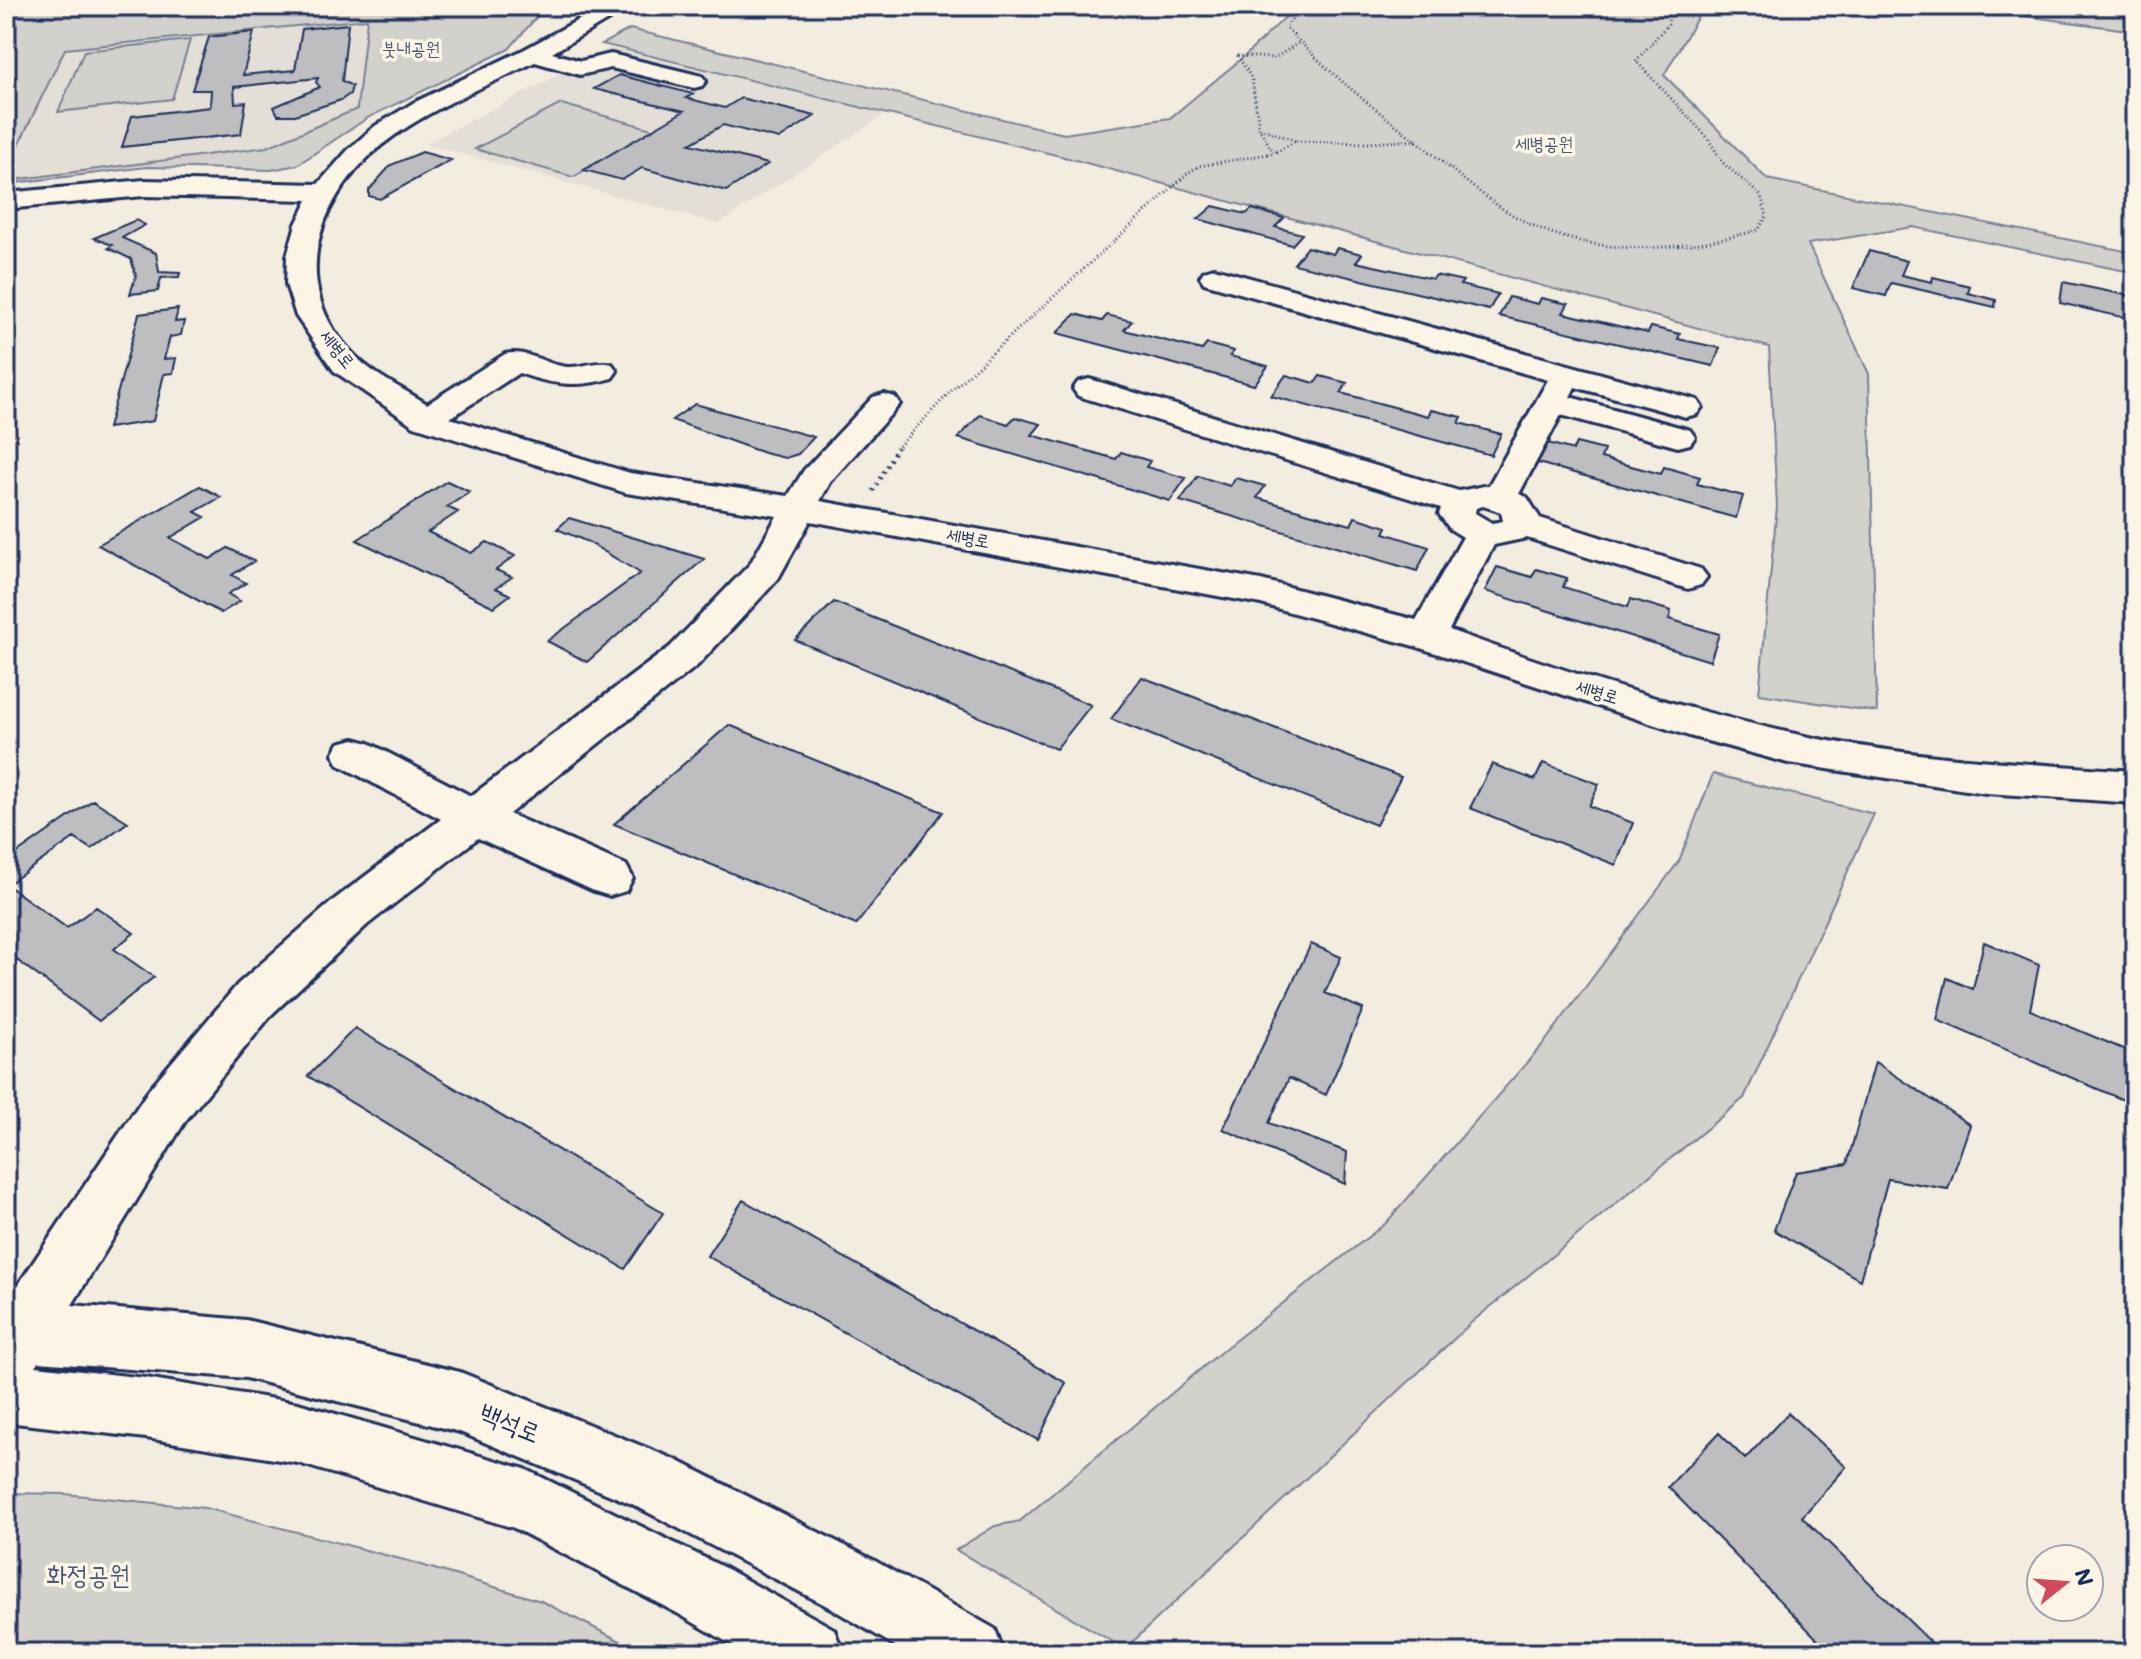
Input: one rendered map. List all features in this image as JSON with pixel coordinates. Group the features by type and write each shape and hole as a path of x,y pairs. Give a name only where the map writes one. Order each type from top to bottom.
{"street":[{"name":"세병로","path":"620,6 533,54 421,108 384,131 357,155 325,192 310,224 301,256 300,284 311,316 345,364 426,419 626,483 799,508 1261,592 1427,636 1704,726 1788,748 1986,777 2135,787"},
{"path":"533,54 580,68 611,61 694,81"},
{"path":"6,201 30,209 144,188 325,192"},
{"path":"1214,277 1558,388 1682,422"},
{"path":"426,419 516,361 563,377 583,378 601,371"},
{"path":"1459,502 1457,514 1461,521 1483,533 1507,533 1510,511 1558,388"},
{"path":"1089,389 1459,502 1473,495 1688,577"},
{"path":"12,1341 168,1104 255,999 351,912 684,656 765,571 816,477 884,404"},
{"path":"1427,636 1483,533"},
{"path":"354,754 474,817 610,878"},
{"name":"백석로","path":"12,1341 246,1349 460,1402 654,1482 852,1584 971,1653"},
{"path":"6,1392 146,1408 298,1433 525,1500 700,1590 810,1653"}],"path":[{"path":"1301,6 1286,27 1326,70 1502,208 1563,238 1606,248 1651,249 1708,244 1758,230 1767,216 1761,196 1723,163 1707,137 1636,61 1668,24 1671,6"},
{"path":"2034,6 2110,9 2135,15"},
{"path":"2110,9 2117,6"},
{"path":"1274,153 1259,128 1252,79 1238,56 1275,58 1300,42"},
{"path":"1259,128 1296,141 1367,143 1419,140"},
{"path":"873,491 898,444 1187,174 1199,166 1274,153 1296,141"}],"shaded area":[{"path":"367,18 357,109 267,147 6,181 6,171 65,49"},
{"path":"610,48 886,114 719,224 425,144"}],"green space":[{"name":"붓내공원","path":"6,6 510,6 540,13 509,49 369,117 297,165 271,170 147,167 6,184 6,181 267,147 357,109 367,19 65,49 6,171"},
{"name":"세병공원","path":"1297,6 1704,6 1664,75 1767,179 2135,253 2135,273 1913,227 1808,244 1869,374 1877,712 1759,694 1777,506 1769,347 1064,157 602,44 630,29 1064,134 1170,118 1247,54"},
{"path":"1850,6 2135,6 2135,31 2018,15"},
{"path":"190,40 172,99 58,112 84,51"},
{"path":"561,104 656,130 573,177 475,149"},
{"path":"1713,774 1874,814 1744,1098 1472,1322 1125,1649 956,1550 995,1526 1020,1521 1228,1346 1386,1223 1544,1043 1679,861"},
{"name":"화정공원","path":"6,1493 65,1494 205,1508 408,1561 541,1601 644,1653 6,1653"}],"building":[{"path":"348,24 342,81 352,86 350,94 341,100 295,115 278,115 274,107 320,87 316,82 318,78 234,87 235,103 246,102 241,134 122,147 132,116 210,107 211,90 192,90 209,37 254,32 243,75 295,70 302,29"},
{"path":"619,75 693,94 686,98 725,108 741,98 815,116 779,139 723,125 690,144 768,164 726,191 642,168 622,180 584,170 684,111 594,89"},
{"path":"422,152 451,160 380,199 369,196 369,190 391,165"},
{"path":"1213,206 1246,214 1252,209 1284,218 1275,227 1302,234 1292,245 1198,219"},
{"path":"136,220 145,225 122,238 156,253 159,272 180,273 179,277 161,278 158,291 130,294 136,276 131,259 108,248 112,245 94,238"},
{"path":"1307,247 1333,254 1337,248 1362,254 1356,262 1433,279 1436,275 1463,281 1460,285 1498,294 1489,310 1294,264"},
{"path":"1869,251 1907,261 1901,275 1932,282 1933,277 1970,286 1968,293 1996,300 1995,307 1891,283 1886,296 1853,288"},
{"path":"2063,282 2135,297 2135,320 2060,303"},
{"path":"1509,297 1538,304 1541,298 1568,304 1563,313 1648,333 1651,327 1680,334 1678,339 1720,348 1713,366 1499,316"},
{"path":"178,309 175,322 184,321 181,335 170,337 164,359 176,358 173,373 164,374 153,421 108,428 139,314"},
{"path":"1075,314 1102,321 1107,315 1132,321 1124,330 1202,350 1207,344 1234,351 1230,356 1268,366 1254,385 1057,333"},
{"path":"1286,375 1315,383 1320,376 1347,383 1341,393 1428,416 1431,410 1462,417 1459,423 1501,434 1491,455 1271,396"},
{"path":"695,404 814,437 798,454 785,458 764,453 672,420"},
{"path":"980,415 1008,424 1015,417 1041,424 1032,435 1116,459 1121,452 1150,461 1146,467 1186,478 1170,501 958,438"},
{"path":"1541,441 1573,450 1576,443 1604,450 1601,458 1661,474 1664,467 1700,477 1697,484 1743,496 1736,518 1531,461"},
{"path":"1198,476 1230,486 1236,478 1265,486 1257,498 1351,525 1355,517 1387,527 1384,533 1429,547 1417,571 1180,501"},
{"path":"447,481 470,492 447,507 458,512 428,532 471,553 487,542 515,556 496,570 512,577 496,588 510,595 494,607 357,540"},
{"path":"200,486 221,497 195,512 205,517 170,538 210,559 228,548 254,561 232,575 246,583 228,594 240,601 221,613 98,545"},
{"path":"569,518 704,559 587,662 547,641 640,573 588,542 557,529"},
{"path":"1497,567 1532,577 1536,569 1567,578 1563,587 1628,607 1631,599 1671,611 1669,619 1719,634 1710,661 1485,591"},
{"path":"834,602 1091,705 1056,749 795,640"},
{"path":"1142,677 1401,777 1376,825 1111,719"},
{"path":"729,725 943,812 856,925 614,824"},
{"path":"1543,763 1599,784 1589,806 1633,823 1616,865 1470,808 1492,764 1535,780"},
{"path":"93,800 128,822 91,849 74,838 7,885 67,928 96,907 134,933 114,949 154,977 99,1021 6,952 6,861"},
{"path":"1984,942 2039,965 2030,1010 2135,1054 2135,1105 1937,1020 1947,978 1973,989"},
{"path":"1311,944 1341,957 1325,993 1363,1009 1326,1095 1289,1078 1269,1123 1347,1152 1345,1184 1223,1129"},
{"path":"355,1028 663,1213 625,1269 308,1076"},
{"path":"1875,1062 1970,1125 1948,1189 1888,1179 1860,1280 1774,1230 1796,1172 1847,1164"},
{"path":"743,1200 1066,1383 1038,1440 707,1256"},
{"path":"1788,1413 1846,1467 1802,1517 1942,1653 1831,1653 1668,1487 1719,1433 1745,1459"}]}
